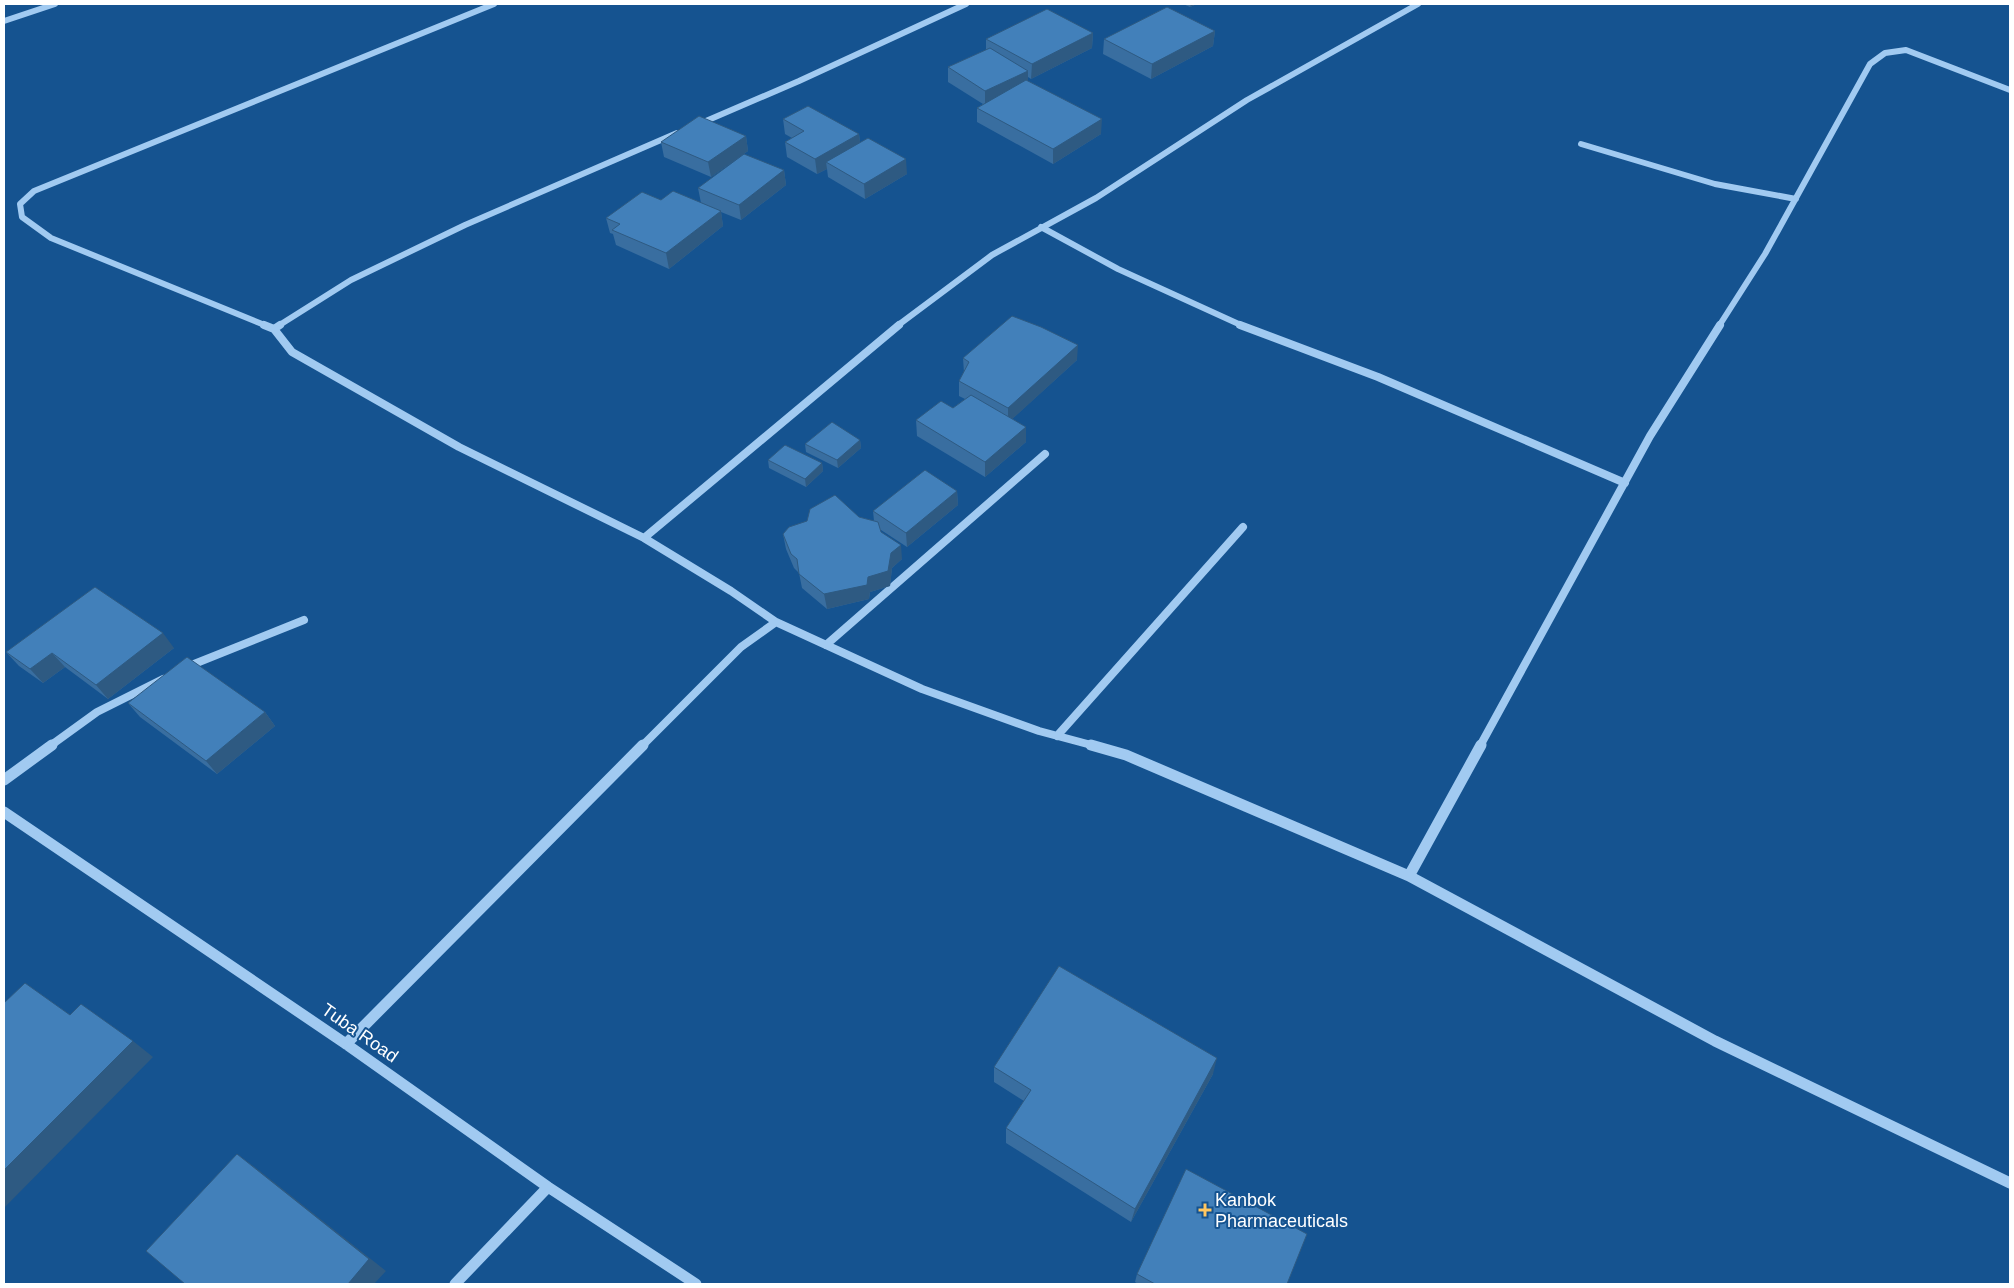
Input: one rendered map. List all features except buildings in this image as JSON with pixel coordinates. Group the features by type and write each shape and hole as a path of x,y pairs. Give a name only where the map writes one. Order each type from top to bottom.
{"street":[{"path":"4,20 55,4"},
{"path":"473,4 482,9"},
{"path":"494,4 34,191 20,204 22,217 51,238 274,329 292,352 459,447 644,538 731,591 776,622 922,689 1057,736 1126,755 1409,876 1715,1041 2010,1182"},
{"path":"694,126 799,81 966,4"},
{"path":"644,538 921,308 992,255 1096,198 1247,100 1418,4"},
{"path":"1409,876 1650,436 1765,254 1870,64 1885,53 1906,50 2010,90"},
{"path":"274,329 351,280 466,225 686,129"},
{"path":"1581,144 1715,184 1796,199"},
{"path":"1041,228 1118,269 1224,318 1378,377 1626,482"},
{"path":"826,645 1045,454"},
{"path":"1057,736 1243,527"},
{"path":"4,780 97,712 201,659 304,620"},
{"path":"346,1044 742,647 776,622"},
{"name":"Tuba Road","path":"4,812 346,1044 548,1187 696,1284"},
{"path":"454,1284 548,1187"}],"place":[{"name":"Kanbok Pharmaceuticals","path":"1205,1210"}]}
